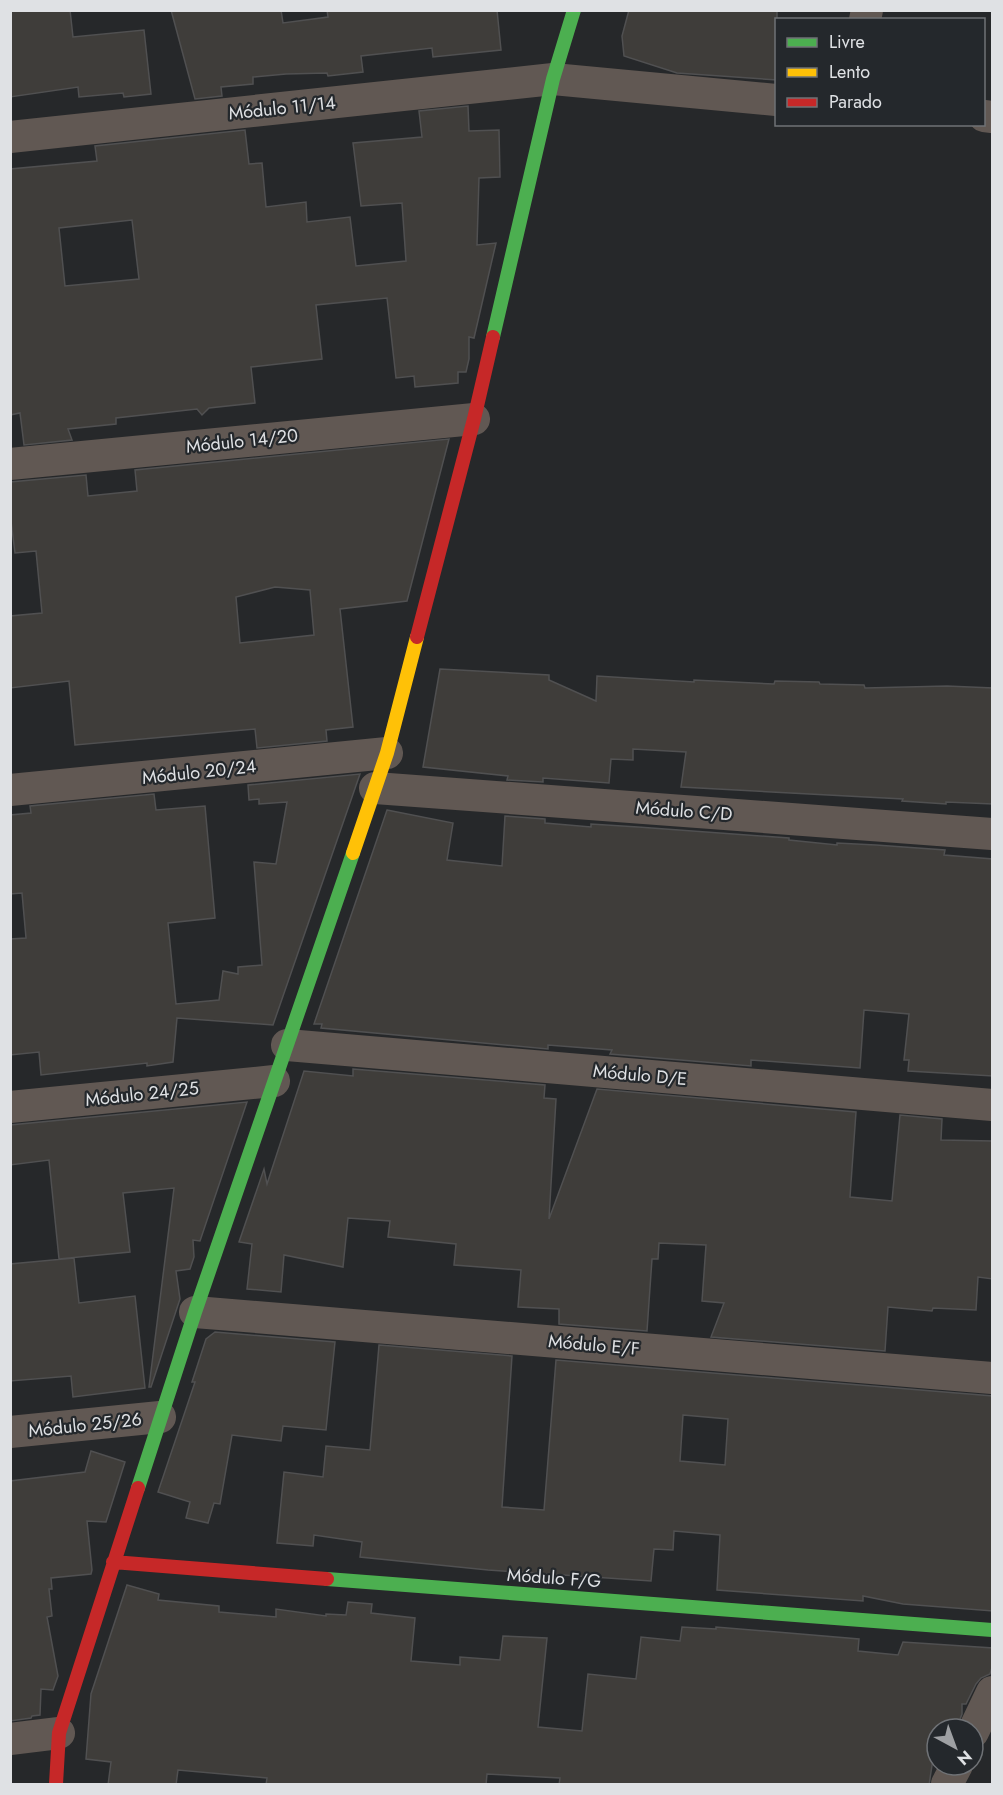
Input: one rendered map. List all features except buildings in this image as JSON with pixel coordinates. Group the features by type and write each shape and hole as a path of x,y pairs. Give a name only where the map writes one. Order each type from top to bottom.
{"street":[{"path":"56,1785 59,1733 113,1562 195,1312 387,753 474,419 553,80 574,10"},
{"name":"Módulo 11/14","path":"10,137 553,80 775,100"},
{"name":"Módulo 14/20","path":"10,464 474,419"},
{"name":"Módulo 20/24","path":"10,790 387,753"},
{"name":"Módulo C/D","path":"375,788 993,834"},
{"name":"Módulo D/E","path":"287,1045 993,1105"},
{"name":"Módulo 24/25","path":"10,1107 274,1080"},
{"name":"Módulo E/F","path":"195,1312 993,1378"},
{"name":"Módulo 25/26","path":"10,1432 160,1417"},
{"name":"Módulo F/G","path":"113,1562 993,1630"},
{"path":"980,1717 993,1692"},
{"path":"10,1739 59,1733"}],"traffic: fast":[{"path":"493,337 553,79 574,10"},
{"path":"138,1488 195,1312 353,853"},
{"path":"327,1579 992,1630"}],"traffic: slow":[{"path":"353,853 387,753 417,637"}],"traffic: jam":[{"path":"417,637 493,337"},
{"path":"56,1784 59,1733 138,1488"},
{"path":"113,1562 327,1579"}]}
